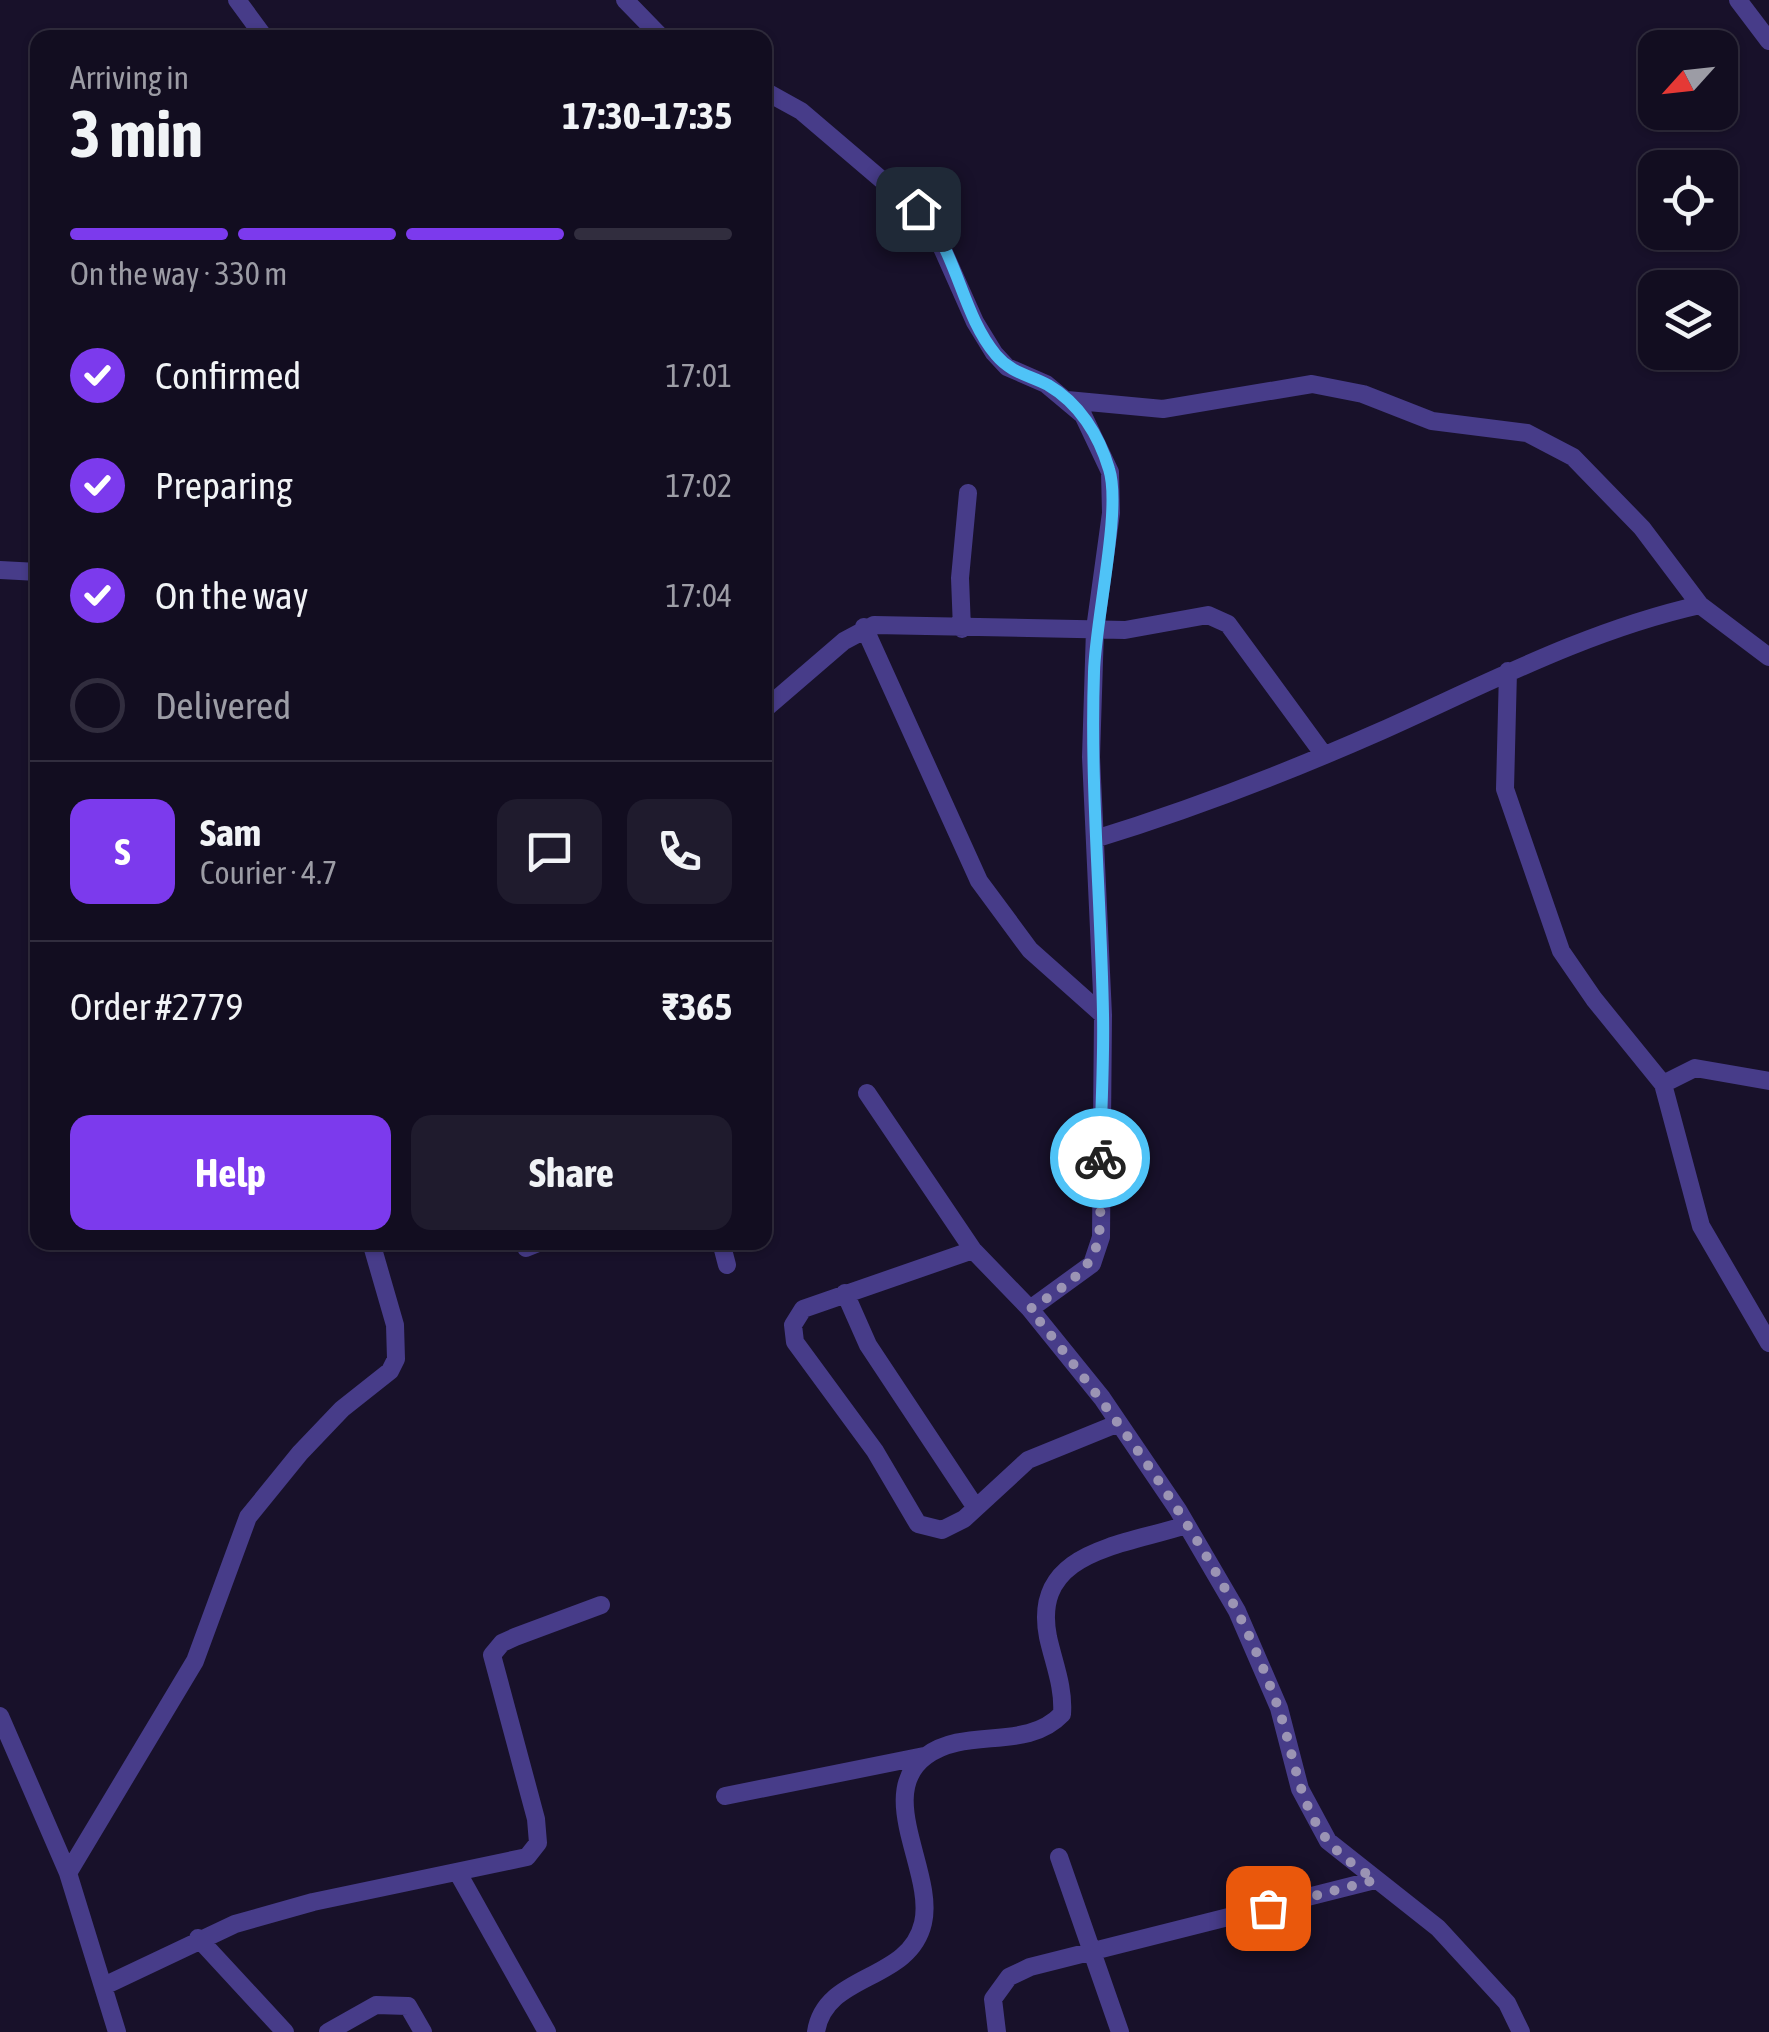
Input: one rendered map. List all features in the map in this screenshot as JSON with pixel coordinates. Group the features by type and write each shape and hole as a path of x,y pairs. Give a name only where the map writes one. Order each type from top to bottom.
{"street":[{"path":"237,0 259,30"},
{"path":"625,0 654,30"},
{"path":"1738,0 1769,40"},
{"path":"772,95 801,111 930,221 975,322 994,353 1007,367 1046,384 1083,415 1110,472 1111,513 1095,629 1091,757 1103,1016 1101,1238 1092,1264 1030,1309"},
{"path":"1067,400 1163,408 1312,384 1363,394 1432,421 1527,433 1574,457 1614,496 1700,605 1769,657"},
{"path":"962,629 960,578 968,493"},
{"path":"0,570 30,572"},
{"path":"1096,839 1214,800 1324,756 1508,671 1630,622 1700,605"},
{"path":"772,703 864,628 882,624 962,629 1126,630 1218,616 1240,638 1324,756"},
{"path":"864,628 979,881 1030,950 1103,1016"},
{"path":"1508,671 1506,788 1561,950 1594,999 1663,1084 1701,1226 1769,1343"},
{"path":"1663,1084 1695,1068 1769,1081"},
{"path":"868,1093 973,1250 1030,1309 1118,1422 1186,1525 1244,1627 1278,1708 1300,1790 1328,1841 1438,1928 1507,2003 1521,2032"},
{"path":"68,1873 195,1661 248,1517 342,1409 390,1371 396,1358 395,1325 373,1250"},
{"path":"723,1250 727,1265"},
{"path":"973,1250 803,1309 793,1324 794,1342 875,1451 918,1524 942,1530 976,1508 1028,1460 1118,1422"},
{"path":"845,1293 868,1346 976,1508"},
{"path":"725,1796 924,1756 945,1745 1037,1732 1051,1725 1062,1714 1063,1693 1048,1636 1044,1607 1048,1587 1059,1572 1080,1560 1186,1525"},
{"path":"104,1986 198,1938 313,1902 521,1862 538,1843 536,1818 492,1655 514,1636 601,1606"},
{"path":"0,1716 68,1873 117,2032"},
{"path":"816,2032 820,2010 833,1996 896,1964 916,1942 924,1920 924,1885 904,1795 909,1774 924,1756"},
{"path":"1059,1857 1120,2032"},
{"path":"458,1874 547,2032"},
{"path":"997,2032 993,1999 1010,1977 1375,1880"},
{"path":"198,1938 285,2032"},
{"path":"328,2032 386,2002 408,2006 423,2032"}],"way so far":[{"path":"1100,1158 1101,1238 1092,1264 1071,1284 1030,1309 1102,1398 1178,1510 1237,1611 1278,1708 1300,1790 1313,1816 1328,1841 1375,1880 1268,1908"}],"route":[{"path":"918,209 938,234 975,322 994,353 1007,367 1046,384 1083,415 1110,472 1111,513 1095,629 1091,757 1103,1016 1100,1158"}]}
